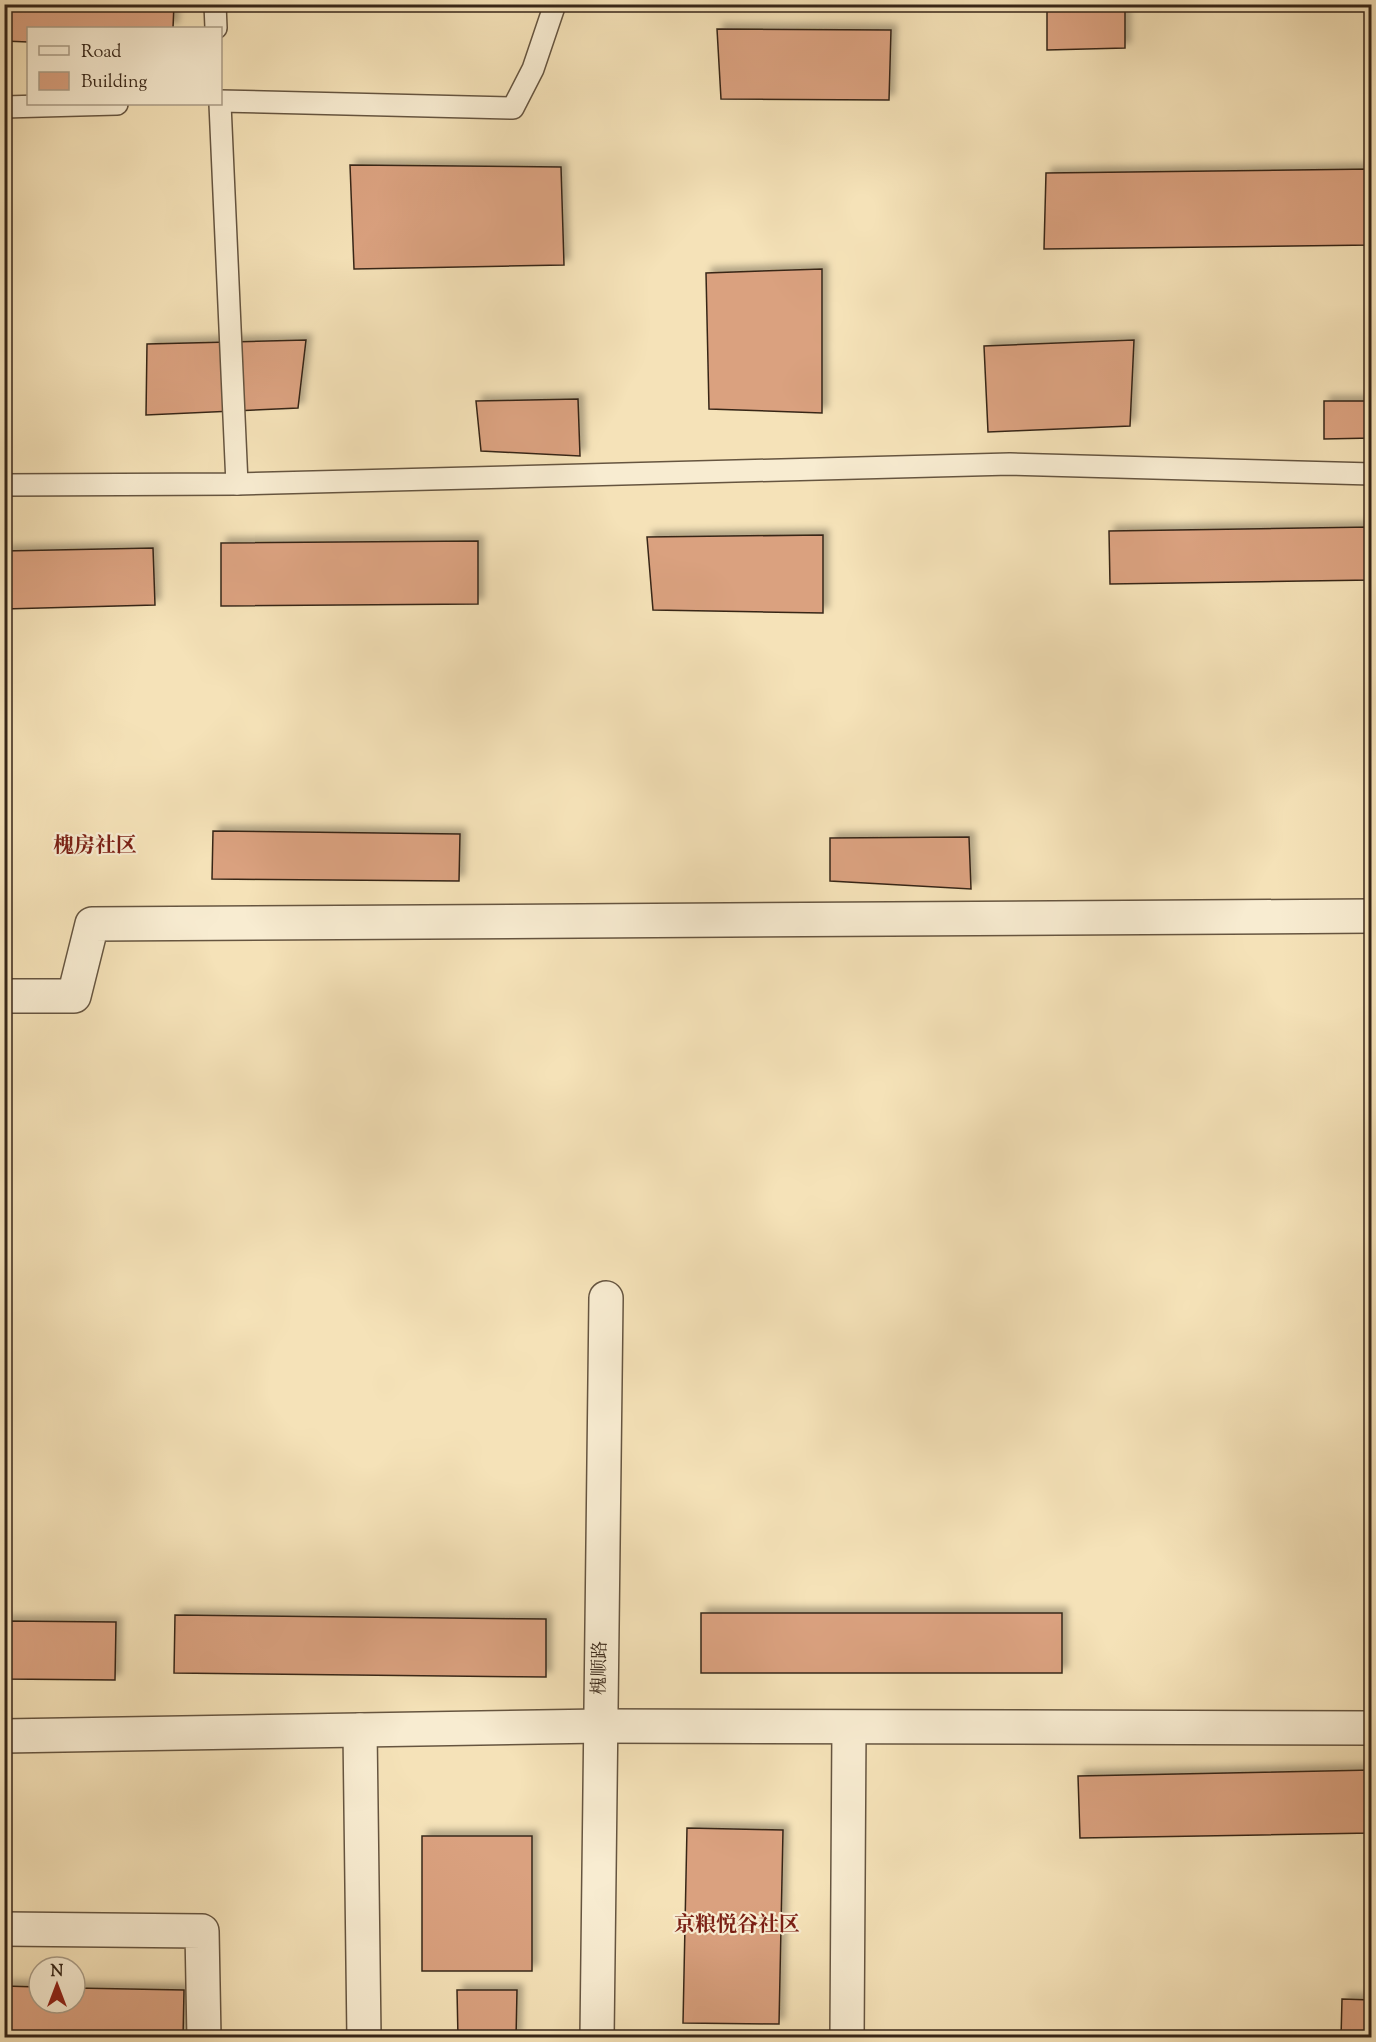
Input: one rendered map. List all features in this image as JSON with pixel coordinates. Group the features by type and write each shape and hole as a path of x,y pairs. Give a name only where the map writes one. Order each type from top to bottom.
{"street":[{"path":"4,996 74,996 92,924 1371,916"},
{"name":"槐顺路","path":"597,2037 606,1298"},
{"path":"4,1736 600,1726 1371,1728"},
{"path":"848,2037 849,1728"},
{"path":"360,1730 364,2037"},
{"path":"4,1929 202,1931 204,2037"}],"lane":[{"path":"215,4 216,27"},
{"path":"222,102 513,108 533,69 555,4"},
{"path":"4,107 79,105"},
{"path":"220,105 237,484"},
{"path":"4,485 237,484 1010,464 1371,474"}],"building":[{"path":"5,4 174,4 173,27 27,27 27,42 4,41"},
{"path":"1125,4 1125,48 1047,50 1047,6"},
{"path":"717,29 891,30 889,100 721,99"},
{"path":"350,165 561,167 564,265 354,269"},
{"path":"1372,169 1372,245 1044,249 1046,173"},
{"path":"822,269 822,413 709,409 706,273"},
{"path":"306,340 298,408 146,415 147,344"},
{"path":"1134,340 1130,426 988,432 984,346"},
{"path":"578,399 580,456 481,451 476,401"},
{"path":"1324,401 1372,401 1372,438 1324,439"},
{"path":"1372,527 1372,580 1110,584 1109,531"},
{"path":"823,535 823,613 653,610 647,537"},
{"path":"478,541 478,604 221,606 221,543"},
{"path":"153,548 155,605 4,609 4,551"},
{"path":"213,831 460,834 459,881 212,879"},
{"path":"969,837 971,889 830,881 830,838"},
{"path":"701,1613 1062,1613 1062,1673 701,1673"},
{"path":"175,1615 546,1619 546,1677 174,1673"},
{"path":"4,1621 116,1622 115,1680 4,1679"},
{"path":"1372,1770 1372,1833 1080,1838 1078,1776"},
{"path":"687,1828 783,1830 779,2024 683,2023"},
{"path":"422,1836 532,1836 532,1971 422,1971"},
{"path":"4,1986 27,1987 27,2015 87,2015 87,1988 184,1990 183,2038 4,2038"},
{"path":"457,1990 517,1990 516,2038 458,2038"},
{"path":"1342,1999 1372,2000 1372,2038 1341,2038"}],"district":[{"name":"槐房社区","path":"95,847"},
{"name":"京粮悦谷社区","path":"737,1926"}]}
